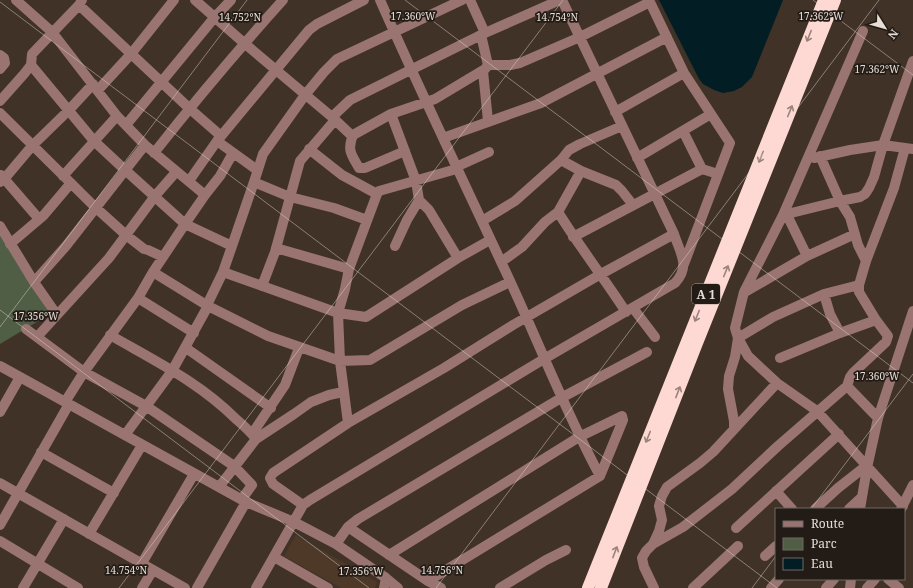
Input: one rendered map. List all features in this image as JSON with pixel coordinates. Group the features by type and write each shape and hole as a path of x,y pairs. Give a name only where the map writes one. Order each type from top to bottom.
{"highway":[{"name":"A 1","path":"588,588 824,0"},
{"name":"A 1","path":"601,588 700,335 835,0"}],"street":[{"path":"16,0 52,32 117,116 145,145 205,195"},
{"path":"39,219 2,178 69,110 131,54 174,0"},
{"path":"195,0 276,71 353,135"},
{"path":"126,125 214,18 231,0"},
{"path":"154,154 189,108 283,0"},
{"path":"189,181 219,138 309,30 317,24 364,0"},
{"path":"380,0 527,318 561,398 600,476"},
{"path":"125,435 172,371 194,333 222,272 263,154 305,95 337,59 395,33 462,0"},
{"path":"470,0 483,34 488,121"},
{"path":"262,286 276,248 300,161 350,100 483,34 561,0 674,234 684,264"},
{"path":"256,588 303,505 544,359 675,283 682,272 730,143 684,73 650,1 580,37 520,63 485,68 435,100 391,114 353,135 349,145 352,157 359,168 365,168 405,151"},
{"path":"0,101 31,64 32,54 80,2 233,153 257,170"},
{"path":"863,31 785,215 744,292 734,328 748,356 777,383 817,411 839,434 902,508 913,485"},
{"path":"443,138 541,103 667,37"},
{"path":"0,55 4,58 6,63 0,69"},
{"path":"785,215 840,201 860,198 869,188 913,61"},
{"path":"31,64 94,141 185,224 232,246"},
{"path":"615,112 684,73"},
{"path":"0,113 32,146 126,235 144,249 163,257"},
{"path":"391,114 416,181 419,200 429,210 458,258"},
{"path":"637,158 711,114"},
{"path":"63,176 117,116"},
{"path":"482,221 515,201 561,160 569,150 622,126"},
{"path":"683,131 702,169"},
{"path":"34,282 97,208 145,145"},
{"path":"654,588 644,567 642,558 646,551 653,544 683,527 732,489 817,411 847,386 853,373 887,339 888,336 876,320 860,292 859,285 866,261 909,149 883,145 850,150 809,159"},
{"path":"309,149 333,170 376,194"},
{"path":"348,423 340,361 338,313 349,269 376,194 379,191 453,170 456,167 489,152"},
{"path":"0,525 84,372 138,298 153,272 185,224 220,176 233,153"},
{"path":"820,156 840,201 850,217 862,256 866,261"},
{"path":"561,160 581,171 616,186 633,205"},
{"path":"573,237 702,169 718,174"},
{"path":"501,262 522,247 545,222 558,212 581,171"},
{"path":"36,337 109,258 155,196 176,172"},
{"path":"254,182 290,197 334,208 367,220"},
{"path":"10,244 43,216 71,183"},
{"path":"395,246 407,220 419,200"},
{"path":"558,212 573,237 601,274 630,310 655,337"},
{"path":"785,215 807,256"},
{"path":"0,226 34,282 57,315"},
{"path":"303,505 273,484 270,480 273,473 348,423 444,368 513,325 674,234"},
{"path":"744,292 807,256 855,234"},
{"path":"222,272 338,313 366,317 458,258 490,240"},
{"path":"276,248 349,269"},
{"path":"153,272 208,305 268,336 340,361 370,360 462,305 510,282"},
{"path":"738,338 774,317 824,294 859,285"},
{"path":"824,294 830,314 840,333"},
{"path":"138,298 194,333"},
{"path":"860,508 867,467 878,418 913,311"},
{"path":"780,358 876,320"},
{"path":"26,329 84,372 146,406 234,466 252,485 197,588"},
{"path":"110,335 208,393 254,437"},
{"path":"734,429 728,389 729,376 736,357 738,338"},
{"path":"186,348 271,408"},
{"path":"219,487 254,437 285,385 299,348"},
{"path":"336,544 348,527 358,519 561,398 647,352"},
{"path":"0,366 194,474 244,500 294,522 336,544 385,583 398,588"},
{"path":"0,412 20,377"},
{"path":"653,544 662,520 659,506 667,487 700,463 777,383"},
{"path":"847,386 878,418"},
{"path":"254,437 294,414 311,402 329,395 344,392"},
{"path":"389,555 579,436 622,416 623,418 600,476 428,581"},
{"path":"736,528 839,434"},
{"path":"89,534 142,445"},
{"path":"41,452 114,493"},
{"path":"816,508 838,488 867,467"},
{"path":"142,563 194,474"},
{"path":"0,483 185,588"},
{"path":"776,491 791,508"},
{"path":"850,508 862,497"},
{"path":"23,588 64,519"},
{"path":"348,527 428,581 441,588"},
{"path":"0,541 78,588"},
{"path":"693,588 738,546"},
{"path":"764,556 775,547"},
{"path":"500,588 546,560 566,550"},
{"path":"274,557 328,588"},
{"path":"142,588 153,570"},
{"path":"771,588 778,580"},
{"path":"826,588 833,580"},
{"path":"867,588 874,580"},
{"path":"889,580 899,588"}],"shaded area":[{"path":"296,535 377,582 375,588 341,588 284,556"}],"green space":[{"path":"0,232 50,314 0,344"}],"water":[{"path":"659,0 783,0 752,77 742,87 734,91 723,93 703,84 699,79"}]}
